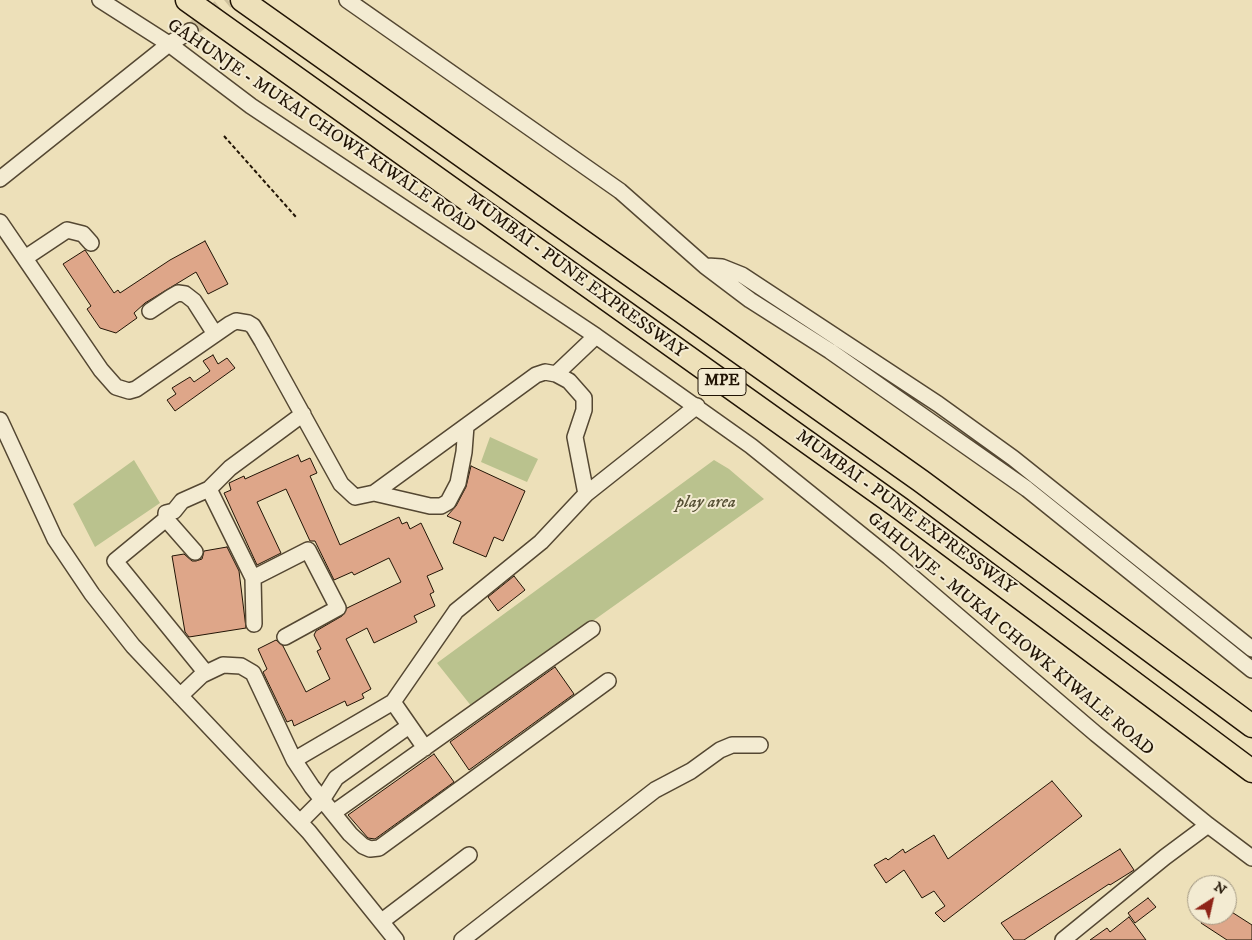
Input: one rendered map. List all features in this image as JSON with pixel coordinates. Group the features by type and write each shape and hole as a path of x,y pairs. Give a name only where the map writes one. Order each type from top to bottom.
{"highway":[{"name":"MUMBAI - PUNE EXPRESSWAY","path":"187,0 901,509 1252,771"},
{"name":"MUMBAI - PUNE EXPRESSWAY","path":"242,0 921,481 1252,726"}],"street":[{"name":"GAHUNJE - MUKAI CHOWK KIWALE ROAD","path":"100,0 168,44 251,106 596,336 697,406 854,528 1096,734 1208,826 1252,858"},
{"path":"347,0 620,191 705,266 750,300 830,351 1026,489 1252,670"},
{"path":"0,179 168,44 190,31"},
{"path":"0,222 101,370 110,382 122,390 136,389 236,321 242,321 253,326 341,484 355,497 374,493 536,375 545,372 556,374 569,381 584,398 584,410 575,437 586,494"},
{"path":"25,258 67,230 83,234 91,243"},
{"path":"705,266 722,267 742,275 938,404 1013,458 1252,649"},
{"path":"150,310 178,293 185,294 194,301 215,334"},
{"path":"556,374 596,336"},
{"path":"294,760 393,702 403,691 456,611 541,542 586,494 697,406"},
{"path":"195,552 166,519 166,513 174,511 182,501 210,489 230,468 303,414"},
{"path":"0,420 56,539 92,594 180,696 300,822 396,940"},
{"path":"374,493 430,506 440,506 448,502 458,483 466,426"},
{"path":"210,489 253,578 254,624"},
{"path":"166,519 115,560 206,673"},
{"path":"253,578 308,550 338,608 285,637"},
{"path":"333,813 592,630"},
{"path":"180,696 206,673 223,665 241,666 253,673 294,760 322,800 363,846 370,850 379,848 608,681"},
{"path":"393,702 425,748"},
{"path":"300,822 322,800 336,778 409,726"},
{"path":"462,940 655,790 691,771 720,750 732,745 760,745"},
{"path":"1063,940 1165,857 1208,826"},
{"path":"382,921 469,855"}],"path":[{"path":"224,136 296,217"}],"green space":[{"path":"490,437 538,459 527,482 481,462"},
{"path":"134,460 160,503 95,547 73,504"},
{"name":"play area","path":"714,460 729,469 764,499 472,707 437,663"}],"building":[{"path":"205,241 228,284 208,294 196,272 145,303 134,313 137,318 116,333 100,328 87,309 91,306 63,264 85,250 114,293 118,290 120,293 170,260"},
{"path":"213,355 218,364 227,358 235,368 175,411 167,400 176,394 172,388 190,377 194,382 210,371 203,361"},
{"path":"298,455 301,462 310,458 317,473 310,476 340,545 399,517 402,524 407,522 410,529 421,523 443,569 427,576 434,592 430,594 435,606 414,616 417,622 374,643 367,628 346,639 371,689 362,694 364,698 347,706 345,701 294,726 292,720 287,722 263,672 267,669 258,649 276,640 283,646 306,692 330,679 317,651 321,649 314,635 316,631 342,616 347,608 401,582 389,558 354,575 352,572 334,580 315,541 310,541 286,489 257,502 281,553 257,565 224,493 231,490 229,483 244,476 245,479"},
{"path":"471,466 525,491 503,541 494,537 486,557 453,543 461,522 447,516 456,506 466,487"},
{"path":"227,547 239,571 246,628 189,637 185,632 172,556 184,554 192,561 196,561 202,559 204,551"},
{"path":"514,576 525,590 498,611 488,597"},
{"path":"555,667 574,694 469,770 450,742"},
{"path":"434,754 454,782 375,839 368,838 348,815"},
{"path":"1052,781 1082,816 944,922 935,913 945,906 934,891 922,898 904,870 886,883 874,865 886,858 888,860 903,849 905,853 934,835 948,859"},
{"path":"1120,849 1134,870 1109,884 1024,940 1014,940 1001,923"},
{"path":"1148,898 1156,907 1135,923 1128,913"},
{"path":"1237,915 1252,925 1252,940 1227,940 1204,925 1237,925"},
{"path":"1129,917 1146,940 1090,940 1107,928 1110,932"}],"tunnel":[{"path":"190,31 228,0"}]}
